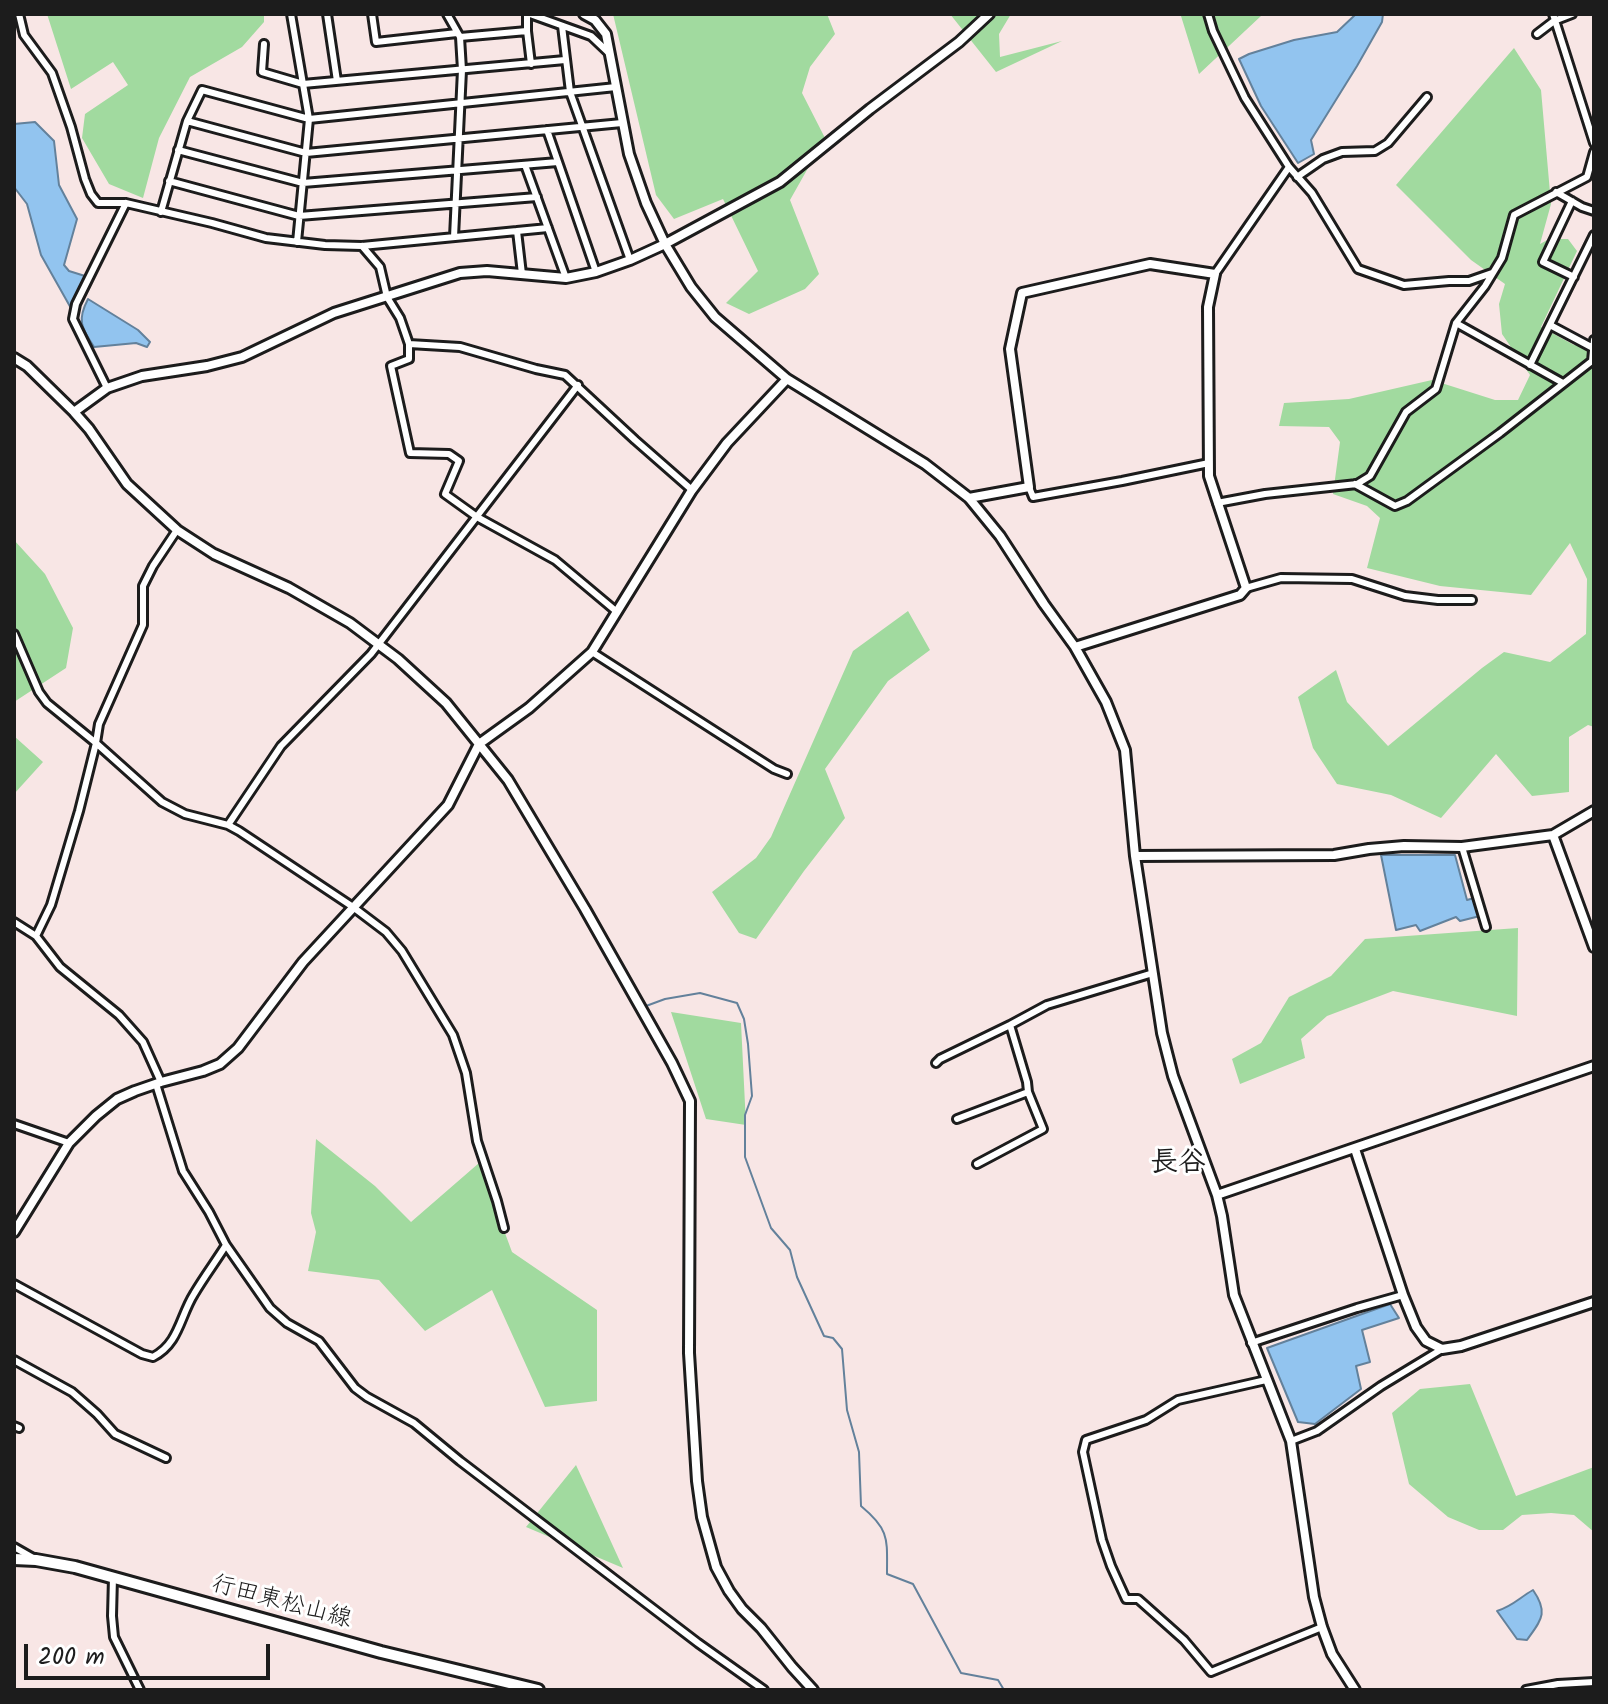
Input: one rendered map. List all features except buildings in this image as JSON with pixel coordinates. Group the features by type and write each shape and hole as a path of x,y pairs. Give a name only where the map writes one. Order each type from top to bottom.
{"main road":[{"name":"行田東松山線","path":"14,1559 75,1567 381,1652 538,1690"}],"street":[{"path":"19,14 24,35 52,73 85,179 98,203 126,203 266,238 362,246 548,228"},
{"path":"291,14 309,119 297,242"},
{"path":"327,14 337,81"},
{"path":"372,14 376,42 527,31"},
{"path":"447,14 458,35 462,70 454,237"},
{"path":"531,64 527,31 529,14 591,36 610,54"},
{"path":"584,14 595,20 606,34 622,123 641,191 665,244 691,287 715,317 787,379 925,464 969,498 1000,536 1075,647 1106,702 1123,741 1135,856 1162,1033 1173,1076 1217,1195 1234,1295 1291,1441 1314,1597 1322,1627 1332,1654 1355,1690"},
{"path":"74,412 107,388 142,376 242,357 334,313 460,273 487,271 566,278 630,260 780,182 959,42 989,14"},
{"path":"1208,14 1245,98 1289,167 1312,193 1358,269 1404,285 1469,281 1493,272"},
{"path":"1537,34 1554,18 1572,14"},
{"path":"1554,18 1594,143"},
{"path":"562,26 570,92 630,260"},
{"path":"264,44 262,72 303,84 565,60"},
{"path":"161,212 187,121 202,90 309,119 616,87"},
{"path":"1297,177 1323,159 1342,152 1375,151 1388,143 1427,97"},
{"path":"187,121 306,153 622,123"},
{"path":"547,130 596,272"},
{"path":"178,150 303,183 558,162"},
{"path":"1217,503 1355,484 1370,476 1406,412 1436,389 1456,323 1502,258 1514,215 1587,177 1594,152"},
{"path":"525,165 566,278"},
{"path":"1246,588 1209,476 1208,307 1215,274 1289,167"},
{"path":"169,181 299,216 537,197"},
{"path":"1556,192 1594,211"},
{"path":"1572,201 1543,262 1574,277"},
{"path":"107,388 73,319 76,304 126,203"},
{"path":"517,231 522,274"},
{"path":"1530,365 1594,235"},
{"path":"362,246 380,267 387,297 400,318 409,344 409,359 391,366 410,453 449,454 459,461 445,494 477,517 555,560 617,612"},
{"path":"1209,463 1033,497 1029,487 1010,349 1022,293 1150,264 1215,274"},
{"path":"1456,323 1563,383"},
{"path":"1550,325 1593,348"},
{"path":"1355,484 1395,506 1407,501 1592,361 1594,340"},
{"path":"409,344 460,347 565,375 692,490"},
{"path":"14,358 27,366 74,412 127,484 177,530 214,554 327,608 398,659 446,703 508,780 534,822 672,1063 690,1101 689,1353 702,1517 716,1567 729,1591 813,1690"},
{"path":"14,1232 69,1143 96,1116 117,1099 220,1064 238,1048 303,962 448,805 479,744 529,708 592,652 692,490 727,443 787,379"},
{"path":"228,825 281,746 379,644 578,385"},
{"path":"969,498 1029,487"},
{"path":"36,936 51,905 79,811 99,724 143,625 143,586 177,530"},
{"path":"1075,647 1240,595 1246,588 1281,578 1352,579 1405,596 1472,600"},
{"path":"14,634 39,692 47,703 162,802 185,814 228,825 353,907 386,932 402,951 453,1035 466,1073 477,1141 504,1228"},
{"path":"592,652 774,769 787,774"},
{"path":"1135,856 1334,855 1404,846 1462,847 1553,835 1594,811"},
{"path":"1553,835 1594,947"},
{"path":"1462,847 1486,927"},
{"path":"14,922 36,936 60,967 119,1015 143,1042 183,1171 226,1245 270,1308 287,1323 319,1341 355,1388 414,1423 698,1643 764,1690"},
{"path":"936,1063 1047,1005 1153,973"},
{"path":"977,1164 1043,1129 1028,1092 1010,1025"},
{"path":"1217,1195 1594,1066"},
{"path":"957,1119 1028,1092"},
{"path":"14,1124 69,1143"},
{"path":"1355,1149 1416,1327 1426,1341 1442,1349"},
{"path":"14,1284 142,1354 153,1357 173,1341 193,1296 226,1245"},
{"path":"1251,1343 1403,1295"},
{"path":"1291,1441 1317,1431 1381,1386 1442,1349 1461,1346 1594,1302"},
{"path":"14,1360 72,1392 115,1434 166,1458"},
{"path":"1266,1380 1178,1400 1146,1420 1086,1440 1083,1452 1102,1540 1126,1599 1138,1599 1184,1640 1211,1672 1322,1627"},
{"path":"14,1547 36,1560"},
{"path":"113,1577 114,1637 140,1690"},
{"path":"1526,1690 1594,1682"}],"green space":[{"path":"47,14 264,14 264,22 242,47 190,77 159,138 143,198 109,184 82,138 85,114 128,85 113,62 71,89"},
{"path":"613,14 827,14 835,34 810,67 802,93 825,138 790,200 819,274 805,289 749,314 726,303 758,271 723,199 674,219 656,195"},
{"path":"950,14 1011,14 999,34 1000,57 1062,41 996,72"},
{"path":"1181,16 1261,16 1199,74"},
{"path":"1514,48 1541,90 1551,204 1540,244 1549,239 1568,239 1577,251 1541,327 1574,345 1594,346 1594,727 1588,725 1569,737 1569,792 1532,796 1496,754 1441,818 1391,795 1337,784 1313,748 1298,697 1336,670 1347,702 1388,746 1504,652 1550,662 1586,634 1587,579 1570,543 1531,595 1440,586 1367,568 1380,518 1367,506 1333,494 1340,442 1329,427 1279,426 1284,403 1349,399 1432,380 1495,400 1518,400 1530,375 1502,334 1499,304 1505,284 1471,260 1396,185"},
{"path":"14,540 45,574 73,628 66,668 14,702"},
{"path":"908,611 930,650 888,681 825,769 845,818 756,939 739,933 712,892 756,858 771,837 853,651"},
{"path":"14,736 43,762 14,794"},
{"path":"1518,928 1517,1016 1393,991 1327,1016 1301,1039 1305,1058 1240,1084 1232,1059 1261,1043 1289,997 1331,976 1365,939"},
{"path":"671,1012 741,1023 746,1125 706,1119"},
{"path":"316,1139 375,1186 411,1222 479,1163 512,1252 597,1310 597,1401 545,1407 492,1290 425,1331 379,1280 308,1271 316,1232 311,1213"},
{"path":"1470,1384 1516,1496 1594,1467 1594,1532 1574,1515 1551,1513 1522,1515 1503,1530 1479,1530 1448,1517 1409,1484 1392,1413 1420,1389"},
{"path":"576,1465 623,1568 526,1527"}],"water":[{"path":"1356,14 1383,14 1382,22 1311,140 1314,154 1298,163 1261,106 1239,59 1294,40 1337,32"},
{"path":"35,122 54,141 59,185 77,219 64,265 69,271 85,276 72,310 41,255 27,204 14,187 14,124"},
{"path":"88,299 138,330 150,342 147,347 136,343 94,347 82,323 82,313"},
{"path":"1381,855 1455,855 1467,900 1474,898 1480,916 1460,921 1456,917 1420,931 1416,925 1396,930"},
{"path":"1390,1304 1399,1318 1362,1330 1370,1362 1356,1366 1361,1389 1315,1424 1298,1422 1267,1348"},
{"path":"1533,1590 1541,1605 1541,1616 1527,1640 1517,1639 1497,1611"}],"waterway":[{"path":"646,1006 700,993 737,1003 744,1019 752,1096 745,1115 745,1157 771,1228 790,1250 797,1277 824,1336 833,1338 842,1349 847,1410 859,1452 861,1506 877,1522 885,1536 887,1574 913,1584 961,1673 998,1680 1004,1690"}],"district":[{"name":"長谷","path":"1178,1165"}]}
